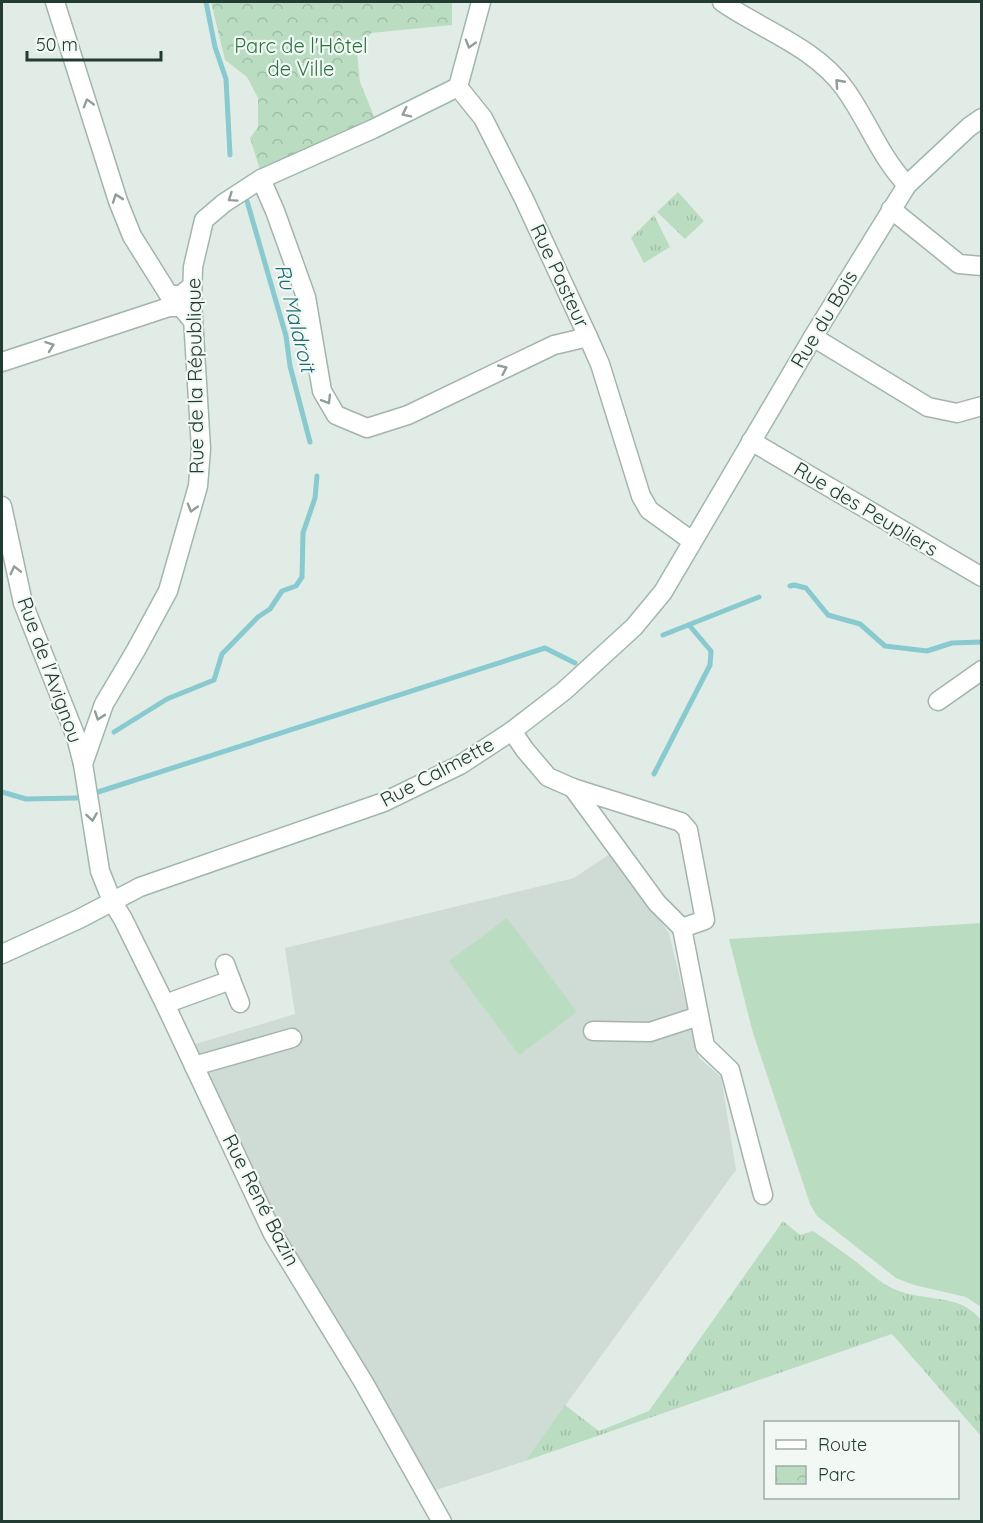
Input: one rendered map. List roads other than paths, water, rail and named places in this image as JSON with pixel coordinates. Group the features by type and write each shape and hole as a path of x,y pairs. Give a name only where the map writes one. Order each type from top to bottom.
{"street":[{"path":"56,2 118,201 132,236 169,295 181,295 192,286"},
{"path":"458,87 481,2"},
{"path":"722,2 814,57 844,88 891,168 907,185"},
{"name":"Rue de la République","path":"112,902 100,871 83,764 104,704 168,591 198,486 201,449 192,320 192,286 193,267 204,220 224,203 261,179 373,129 458,87"},
{"name":"Rue Pasteur","path":"458,87 483,118 588,337 600,364 641,496 649,510 692,541"},
{"name":"Rue du Bois","path":"692,541 813,337 907,185 981,118"},
{"path":"261,179 306,297 322,392 336,415 367,428 408,415 554,345 588,337"},
{"path":"891,209 959,264 981,266"},
{"path":"142,315 153,297 153,271"},
{"path":"2,363 169,307 181,307 192,320"},
{"path":"813,337 928,407 957,413 981,406"},
{"name":"Rue des Peupliers","path":"751,441 981,577"},
{"name":"Rue de l'Avignou","path":"2,506 23,603 76,737 83,764"},
{"name":"Rue Calmette","path":"2,954 79,919 140,887 384,802 460,765 512,731 564,691 634,627 663,591 692,541"},
{"path":"938,701 981,670"},
{"path":"512,731 548,777 573,788 681,822 688,830 705,920 682,928"},
{"path":"573,788 657,903 682,928 705,1046 730,1070 763,1195"},
{"name":"Rue René Bazin","path":"112,902 123,919 165,1005 273,1234 364,1383 442,1521"},
{"path":"165,1005 228,972 240,1003"},
{"path":"593,1031 650,1032 699,1016"},
{"path":"194,1066 292,1038"}],"waterway":[{"name":"Ru Maldroit","path":"206,2 215,47 226,79 230,155"},
{"name":"Ru Maldroit","path":"247,201 286,336 290,366 310,442"},
{"name":"Ru Maldroit","path":"114,732 167,699 214,680 222,654 258,617 270,609 282,591 296,586 302,577 303,533 315,498 317,476"},
{"path":"790,586 806,588 828,615 860,624 885,646 927,651 952,643 982,642"},
{"path":"663,635 759,597"},
{"path":"654,774 710,665 711,651 689,625"},
{"path":"98,792 545,648 575,663"},
{"name":"Ru Maldroit","path":"2,792 26,799 77,798"}],"park label":[{"name":"Parc de l'Hôtel de Ville","path":"301,58"}]}
